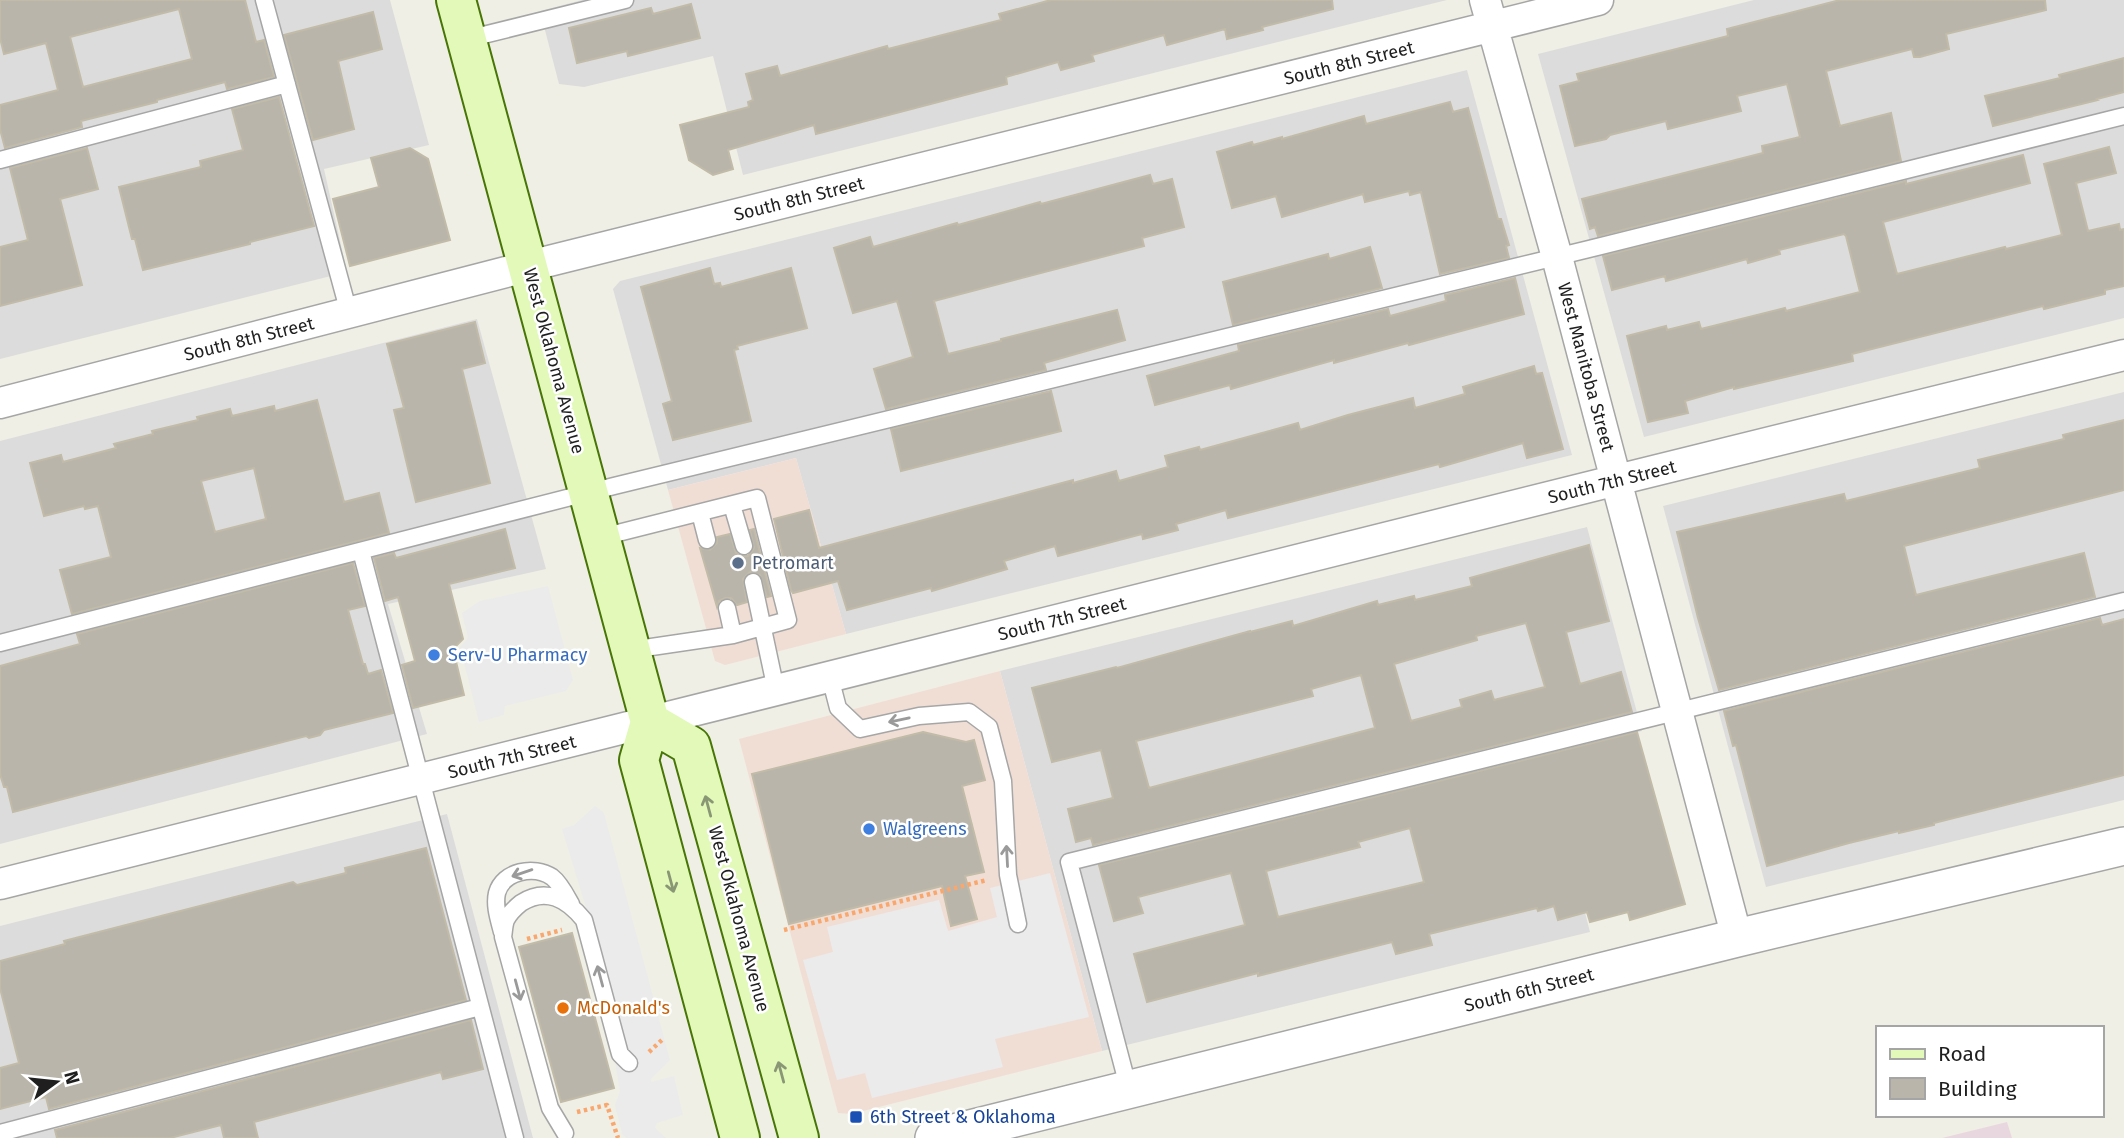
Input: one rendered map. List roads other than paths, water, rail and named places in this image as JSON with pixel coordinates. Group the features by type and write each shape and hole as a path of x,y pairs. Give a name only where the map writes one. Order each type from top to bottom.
{"main road":[{"name":"West Oklahoma Avenue","path":"456,0 650,722 691,746 799,1138"},
{"path":"650,722 639,760 740,1138"}],"street":[{"name":"South 8th Street","path":"0,403 1489,13 1598,0"},
{"name":"West Manitoba Street","path":"1489,13 1557,257 1737,937"},
{"name":"South 7th Street","path":"0,884 2124,355"},
{"name":"South 6th Street","path":"934,1138 1737,937 2124,846"}],"lane":[{"path":"264,0 349,313"},
{"path":"467,39 625,0"},
{"path":"0,160 287,84"},
{"path":"0,643 589,492 2124,116"},
{"path":"601,537 757,499 775,566 788,620 733,635 631,650"},
{"path":"732,505 744,546"},
{"path":"700,513 708,540"},
{"path":"361,551 515,1138"},
{"path":"753,582 776,690"},
{"path":"1129,1090 1069,862 2124,601"},
{"path":"727,608 733,635"},
{"path":"830,677 838,708 860,729 919,716 969,712 989,727 1003,781 1008,875 1018,924"},
{"path":"565,1133 550,1108 496,912 497,892 505,881 519,872 536,869 554,878 584,920 620,1054 629,1063"},
{"path":"503,937 507,918 517,906 531,897 550,895 573,906"},
{"path":"0,1133 480,1007"}],"place":[{"name":"Petromart","path":"738,563"},
{"name":"Serv-U Pharmacy","path":"434,655"},
{"name":"Walgreens","path":"869,829"},
{"name":"McDonald's","path":"563,1008"},
{"name":"6th Street & Oklahoma","path":"856,1117"}]}
